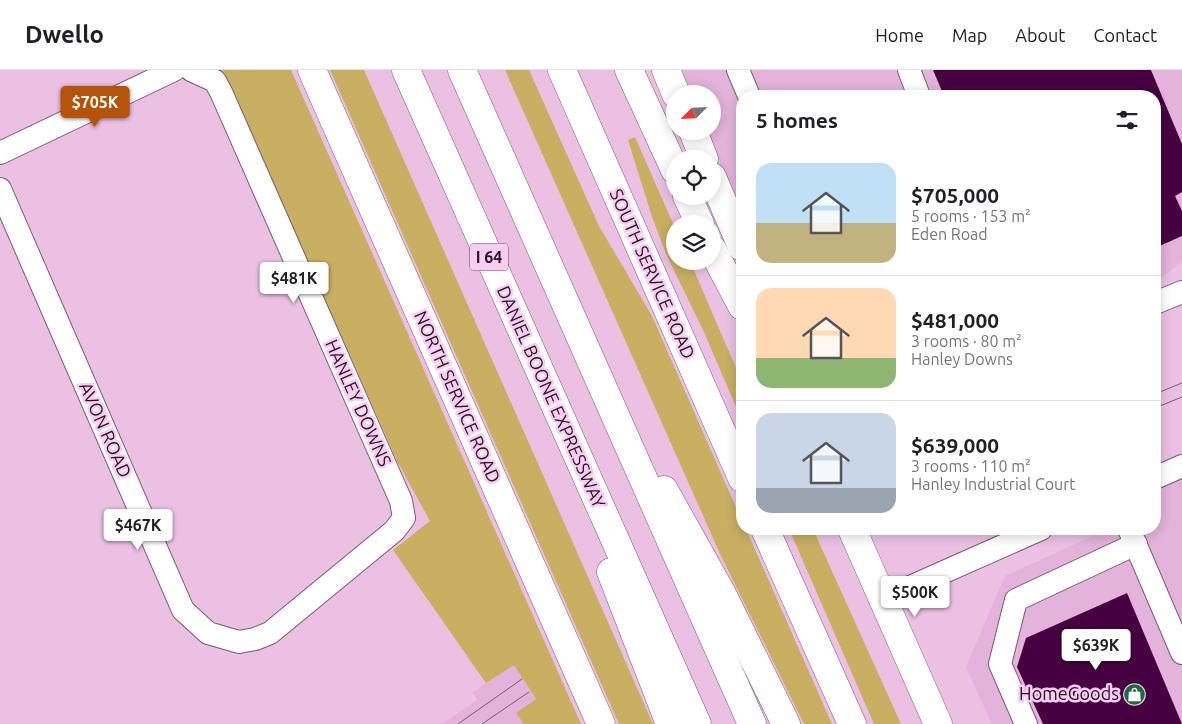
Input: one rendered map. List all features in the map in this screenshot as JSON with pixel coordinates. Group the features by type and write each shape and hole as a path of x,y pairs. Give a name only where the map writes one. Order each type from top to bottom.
{"main road":[{"name":"NORTH SERVICE ROAD","path":"312,70 602,724"},
{"name":"DANIEL BOONE EXPRESSWAY","path":"406,70 697,724"},
{"path":"462,70 752,724"},
{"name":"SOUTH SERVICE ROAD","path":"562,70 736,464"},
{"path":"629,70 666,150"},
{"path":"649,70 666,107"},
{"path":"666,70 672,85"},
{"path":"721,198 736,233"},
{"path":"716,205 736,244"},
{"path":"721,266 736,295"},
{"path":"616,418 657,479 693,538 786,724"},
{"path":"571,444 593,523 670,724"},
{"path":"768,535 852,724"},
{"path":"855,535 938,724"}],"street":[{"path":"0,153 174,70"},
{"path":"738,70 746,90"},
{"path":"909,70 917,90"},
{"name":"HANLEY DOWNS","path":"198,72 215,81 221,92 401,501 404,518"},
{"name":"AVON ROAD","path":"0,189 183,610 194,622 208,633 239,642 270,633 394,531 404,518"},
{"path":"1161,301 1182,292"},
{"path":"1161,475 1182,466"},
{"path":"883,599 1027,535"},
{"path":"1026,724 1000,664 1016,600 1132,537 1182,653"}],"shaded area":[{"path":"218,70 291,70 581,724 524,724 516,713 536,699 514,665 486,683 393,550 430,521 397,461 231,88"},
{"path":"330,70 364,70 653,724 619,724"},
{"path":"505,70 529,70 599,226 652,316 736,507 736,535 749,535 832,724 804,724 721,556"},
{"path":"679,70 1182,70 1182,261 1161,278 1161,90 736,90 736,199 721,165 721,150 714,150 710,140 721,140 721,85 686,85"},
{"path":"635,137 669,215 666,215 666,253 653,220 628,140"},
{"path":"674,270 694,270 736,368 736,407 704,332"},
{"path":"1182,477 1182,724 992,724 966,667 1005,576 1095,535 1161,535 1161,486"},
{"path":"792,535 816,535 901,724 874,724"},
{"path":"514,664 536,699 517,713 524,724 442,724 477,700 473,692"}],"building":[{"path":"933,70 1151,70 1159,90 941,90"},
{"path":"1161,94 1182,144 1182,192 1175,196 1182,211 1182,236 1161,245"},
{"path":"1127,593 1182,724 1043,724 1017,667 1026,638"}],"tram line":[{"path":"1161,392 1182,383"},
{"path":"1161,406 1182,397"},
{"path":"458,724 522,679"},
{"path":"482,724 529,692"}],"place":[{"name":"HomeGoods","path":"1135,694"}]}
